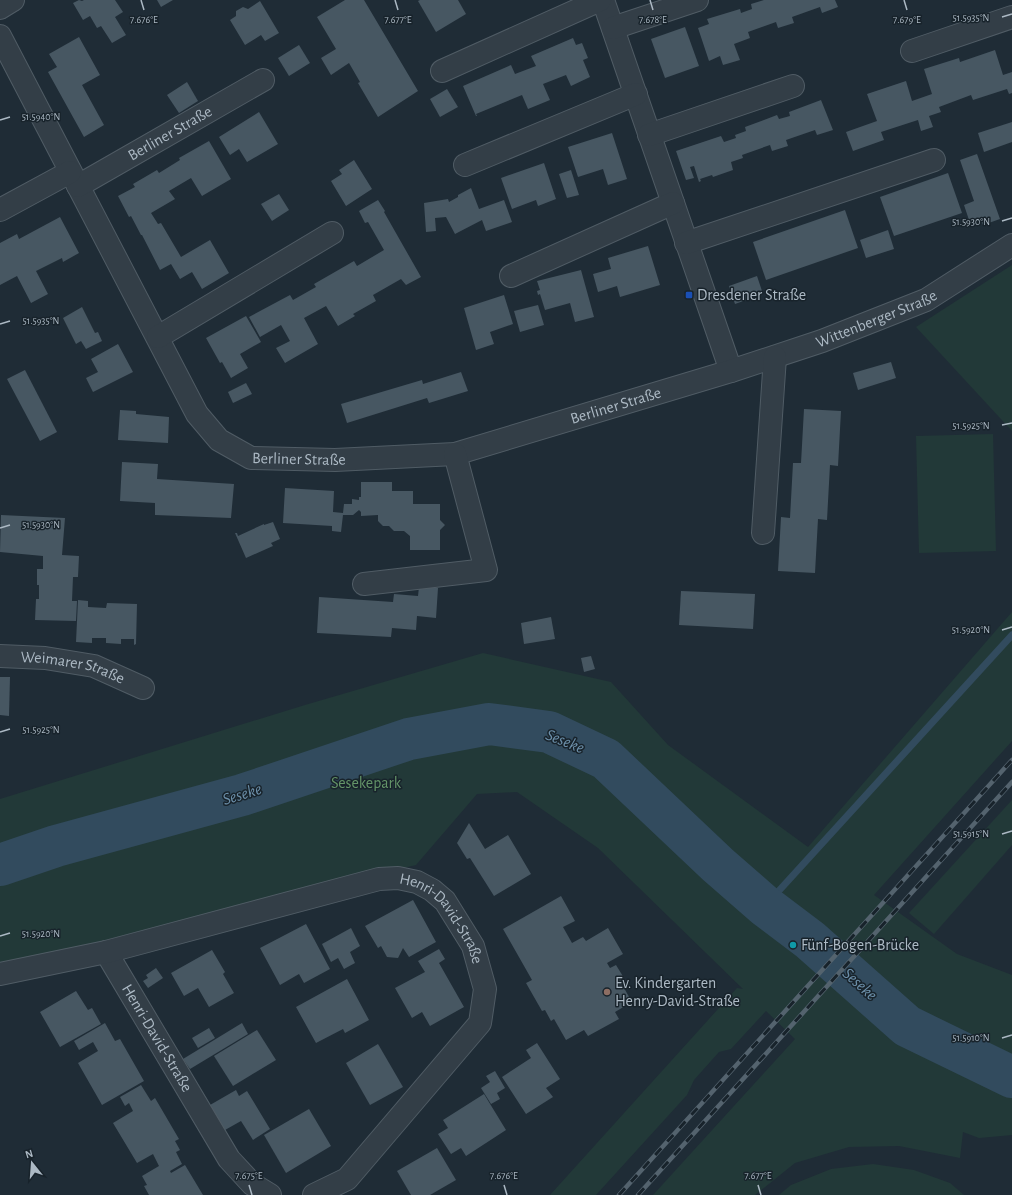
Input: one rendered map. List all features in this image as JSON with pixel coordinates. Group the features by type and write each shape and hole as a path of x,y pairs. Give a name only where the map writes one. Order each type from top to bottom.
{"street":[{"path":"0,8 13,0"},
{"path":"442,71 600,0"},
{"path":"603,0 730,371"},
{"path":"613,28 697,0"},
{"path":"912,50 1012,16"},
{"name":"Berliner Straße","path":"0,36 197,414 219,440 251,458 334,460 455,454 730,371"},
{"name":"Berliner Straße","path":"74,179 263,80"},
{"path":"649,135 793,86"},
{"path":"465,165 636,94"},
{"path":"686,243 934,160"},
{"path":"0,210 74,179"},
{"path":"511,276 673,203"},
{"path":"158,337 332,233"},
{"name":"Wittenberger Straße","path":"730,371 822,341 926,300 1012,245"},
{"path":"762,533 775,357"},
{"path":"364,584 486,570 455,454"},
{"name":"Weimarer Straße","path":"0,656 45,658 94,666 143,688"},
{"name":"Henri-David-Straße","path":"0,974 106,952 378,879 398,878 417,882 432,890 445,901 473,946 485,989 480,1023 347,1179 314,1195"},
{"name":"Henri-David-Straße","path":"106,952 229,1159 252,1184 270,1195"}],"green space":[{"path":"1012,265 1012,431 916,327"},
{"path":"993,434 996,551 919,553 916,436"},
{"name":"Sesekepark","path":"1012,612 1012,741 874,895 957,954 1012,975 1012,1135 979,1138 963,1132 960,1158 899,1146 849,1147 795,1163 755,1195 653,1195 795,1039 766,1011 731,1049 719,1052 694,1080 687,1095 596,1195 550,1195 737,988 743,989 598,848 517,792 477,794 416,865 188,919 40,957 0,965 0,799 305,705 483,653 611,682 668,745 808,847"},
{"path":"1012,800 1012,845 934,934 909,913"},
{"path":"873,1164 914,1170 950,1183 964,1195 779,1195 791,1185 831,1169"}],"building":[{"path":"79,0 115,0 123,12 115,17 126,35 112,43 101,26 97,28 90,16 83,20 73,3"},
{"path":"157,0 173,0 161,7"},
{"path":"345,0 364,0 418,91 378,117 358,83 360,82 349,63 331,75 321,58 336,49 317,17"},
{"path":"458,0 466,14 436,32 418,1"},
{"path":"764,0 835,0 838,7 822,13 820,7 792,17 794,23 778,28 776,22 748,32 750,38 734,44 740,60 723,65 720,56 709,61 698,28 709,24 707,19 740,9 741,13 752,9 751,4"},
{"path":"260,1 279,33 265,41 261,35 245,45 230,20 236,16 236,11 243,7 248,9"},
{"path":"685,27 699,66 665,78 651,39"},
{"path":"79,37 100,75 82,85 104,125 84,137 48,72 57,67 49,54"},
{"path":"573,38 576,45 582,43 588,58 583,60 590,77 571,86 566,75 543,84 550,100 528,109 522,95 476,114 476,116 463,86 511,65 515,74 536,66 531,56"},
{"path":"299,45 310,63 289,76 278,58"},
{"path":"995,50 1003,75 1012,72 1012,93 1009,94 1007,89 973,100 971,95 939,107 941,112 929,116 933,127 921,131 918,120 881,132 884,140 853,151 846,132 877,121 867,94 906,81 912,101 932,94 924,69 959,58 960,62"},
{"path":"187,82 198,101 179,113 167,95"},
{"path":"447,89 458,107 440,117 430,99"},
{"path":"821,100 833,130 817,135 815,130 786,140 788,146 772,151 770,145 742,155 743,158 731,162 733,170 713,177 712,175 700,179 701,181 699,182 694,166 690,167 694,178 686,180 676,151 721,136 724,142 736,138 735,135 746,131 745,127 777,115 779,119 790,116 789,112"},
{"path":"259,112 278,144 247,162 239,149 230,155 219,137"},
{"path":"1012,122 1012,142 984,152 978,133"},
{"path":"612,133 627,179 608,185 603,169 578,177 568,147"},
{"path":"209,141 231,179 202,196 191,178 169,191 175,199 151,213 158,224 161,223 181,257 210,240 229,273 202,289 192,272 180,279 171,264 160,270 142,235 131,216 129,217 118,196 135,187 133,184 157,170 159,173 180,160 179,158"},
{"path":"977,154 1000,219 983,225 980,219 970,223 964,205 974,201 960,160"},
{"path":"354,160 372,189 346,206 331,181 342,174 339,170"},
{"path":"544,163 556,199 538,206 536,200 512,209 501,178"},
{"path":"571,170 579,195 567,198 559,174"},
{"path":"948,173 962,213 894,236 880,197"},
{"path":"471,188 479,209 504,200 512,222 486,231 482,220 455,234 446,217 435,218 436,231 426,232 424,203 448,199 449,202"},
{"path":"279,194 289,210 272,221 261,204"},
{"path":"378,200 421,277 406,285 401,279 373,295 376,301 353,314 355,316 338,326 326,306 304,318 318,344 285,363 276,348 290,341 281,325 260,337 249,317 290,295 293,300 316,287 314,284 354,261 357,266 384,250 368,222 365,223 359,211"},
{"path":"845,210 858,248 766,280 753,242"},
{"path":"60,217 79,253 63,262 62,258 36,271 48,294 31,303 17,276 0,285 0,243 17,234 19,239"},
{"path":"888,230 894,249 866,258 860,240"},
{"path":"648,246 660,285 620,297 617,286 598,292 593,274 611,269 608,258"},
{"path":"581,270 594,317 575,322 570,303 545,310 540,294 538,295 537,291 540,290 537,281"},
{"path":"757,276 763,294 735,304 729,286"},
{"path":"504,295 513,324 490,332 494,344 476,350 464,308"},
{"path":"538,305 544,325 520,332 514,311"},
{"path":"82,307 95,333 98,332 102,341 86,349 81,341 76,344 63,318"},
{"path":"246,316 261,342 240,354 248,368 231,378 222,362 220,363 206,338"},
{"path":"118,344 133,372 93,392 86,378 98,372 91,359"},
{"path":"891,362 896,378 858,390 853,373"},
{"path":"25,370 57,432 40,441 7,379"},
{"path":"461,372 468,391 429,403 427,398 347,423 341,404 422,380 423,384"},
{"path":"246,383 252,394 233,403 228,392"},
{"path":"804,409 841,411 838,466 830,465 827,520 818,519 815,573 778,571 781,517 790,518 793,463 801,463"},
{"path":"120,410 136,411 136,414 169,417 168,443 118,440"},
{"path":"122,462 158,464 157,479 234,484 231,518 155,515 155,503 120,501"},
{"path":"361,482 392,482 392,491 413,491 413,504 440,504 440,520 445,525 440,530 440,550 410,550 410,536 404,531 394,531 389,526 383,526 378,521 378,515 361,516 361,512 359,510 353,515 343,515 341,532 332,531 332,526 283,523 285,488 334,491 333,512 343,513 344,504 352,504 352,499 359,500 359,497 361,497"},
{"path":"1,515 65,518 62,555 79,556 78,577 73,577 72,601 77,601 76,621 35,620 36,599 39,599 37,569 43,569 43,556 0,552"},
{"path":"273,522 280,539 271,543 273,546 246,558 235,533 237,533 238,536 264,524"},
{"path":"419,587 438,588 436,618 417,616 416,630 392,628 391,637 317,633 319,597 393,602 394,594 418,596"},
{"path":"681,591 755,594 753,629 679,625"},
{"path":"78,600 88,601 88,607 106,608 107,603 137,604 136,644 134,645 134,639 121,639 121,644 106,643 106,638 92,638 92,643 76,642"},
{"path":"551,617 555,639 524,644 521,623"},
{"path":"591,656 595,669 584,672 581,658"},
{"path":"0,677 10,677 9,716 0,715"},
{"path":"469,823 485,849 508,835 531,874 494,896 470,858 467,859 457,843"},
{"path":"561,896 575,921 563,927 572,943 583,937 586,941 608,928 623,954 607,963 610,968 616,965 624,978 620,981 632,1002 615,1012 619,1019 588,1036 584,1030 566,1040 554,1019 551,1021 545,1010 542,1011 526,983 532,980 503,929"},
{"path":"413,900 436,942 409,957 403,948 398,958 387,957 381,946 378,948 365,926"},
{"path":"306,924 330,969 304,983 299,974 280,985 260,948"},
{"path":"351,928 360,946 350,952 355,963 344,969 338,958 331,962 322,944"},
{"path":"439,949 445,959 439,963 464,1007 430,1026 422,1012 412,1018 395,988 425,972 418,961"},
{"path":"212,950 225,972 223,974 234,993 209,1007 198,988 184,996 171,973"},
{"path":"156,968 163,978 148,988 143,981 148,978 146,975"},
{"path":"347,979 369,1020 345,1033 343,1029 316,1043 296,1007"},
{"path":"76,991 88,1010 92,1008 101,1024 60,1047 40,1012"},
{"path":"105,1023 115,1041 120,1039 144,1081 102,1105 78,1063 98,1051 93,1042 79,1050 74,1041"},
{"path":"242,1023 248,1034 190,1069 183,1059"},
{"path":"209,1028 215,1038 198,1048 192,1038"},
{"path":"257,1030 276,1060 233,1086 214,1056"},
{"path":"537,1043 560,1079 546,1088 553,1097 526,1114 502,1077 531,1058 526,1050"},
{"path":"378,1044 403,1087 370,1105 346,1063"},
{"path":"495,1071 505,1088 497,1093 500,1099 491,1104 481,1088 490,1082 486,1076"},
{"path":"141,1085 151,1101 155,1098 179,1139 175,1141 180,1150 176,1152 182,1164 170,1171 171,1173 185,1165 203,1195 149,1195 144,1186 147,1185 142,1176 159,1166 153,1154 137,1163 113,1123 133,1111 129,1103 125,1106 120,1097"},
{"path":"236,1090 239,1096 247,1091 270,1129 253,1140 241,1121 225,1130 210,1105"},
{"path":"484,1094 506,1130 466,1156 461,1148 451,1154 438,1134 448,1128 443,1120"},
{"path":"309,1109 331,1146 286,1173 264,1135"},
{"path":"437,1148 456,1180 430,1195 411,1195 397,1171"}],"waterway":[{"path":"765,906 1012,635"},
{"name":"Seseke","path":"0,865 56,846 242,795 409,739 489,724 549,732 606,759 718,865 765,906 810,940 907,1026 1012,1077"}],"railway":[{"path":"619,1195 1012,760"},
{"path":"638,1195 1012,782"}],"place":[{"name":"Dresdener Straße","path":"689,295"},
{"name":"Fünf-Bogen-Brücke","path":"793,945"},
{"name":"Ev. Kindergarten Henry-David-Straße","path":"607,992"}]}
